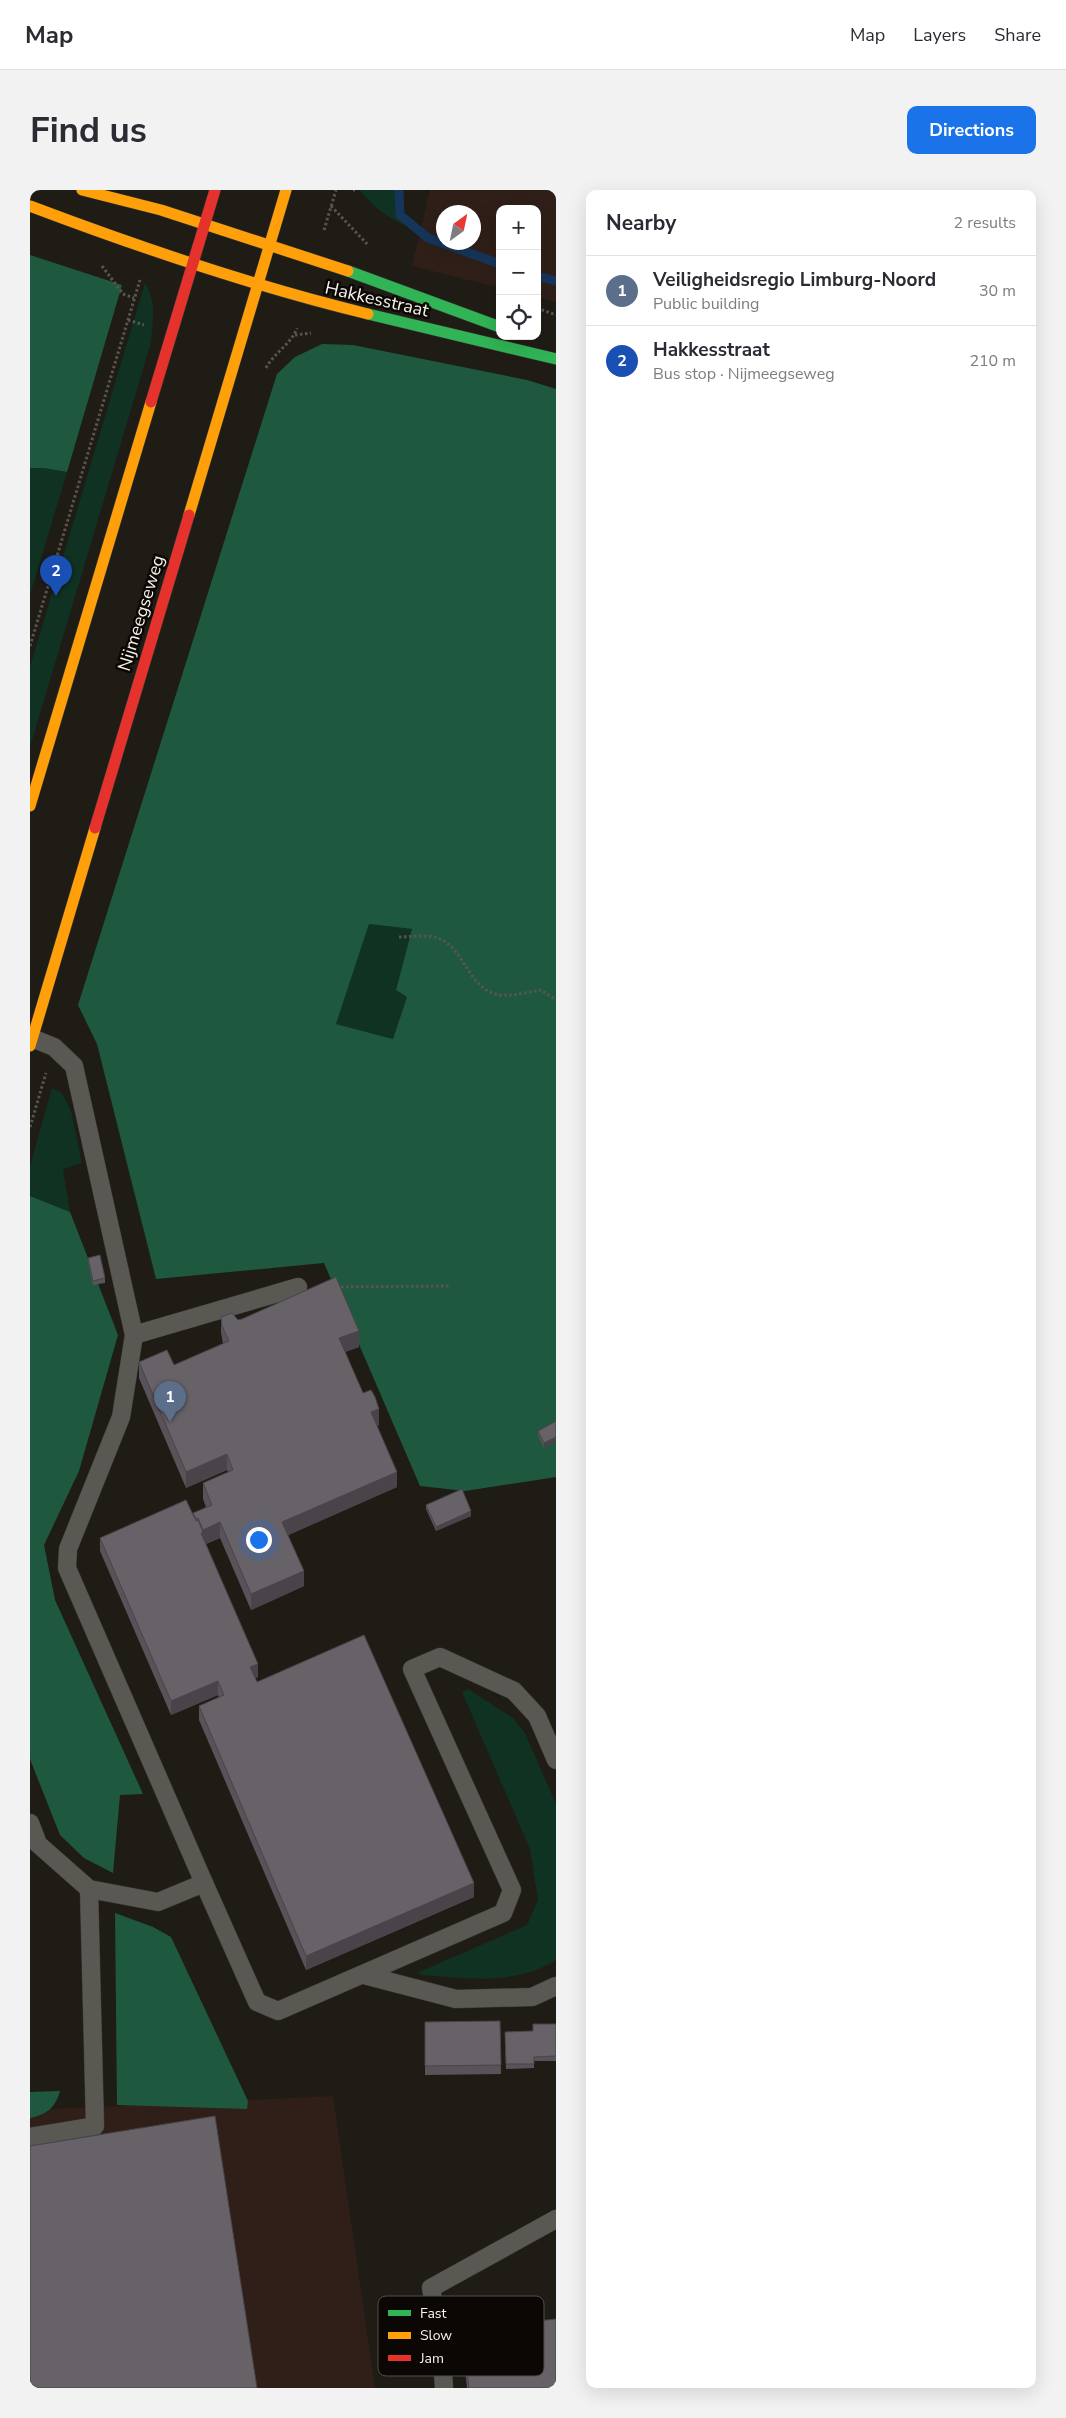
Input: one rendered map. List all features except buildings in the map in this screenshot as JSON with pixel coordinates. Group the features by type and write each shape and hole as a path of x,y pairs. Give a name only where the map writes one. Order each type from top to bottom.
{"main road":[{"name":"Hakkesstraat","path":"82,190 204,224 316,259 496,326"},
{"path":"30,806 215,190"},
{"name":"Nijmeegseweg","path":"31,1042 286,190"},
{"name":"Hakkesstraat","path":"30,206 149,251 305,299 556,359"}],"lane":[{"path":"31,1042 54,1047 74,1066 134,1335 121,1417 68,1549 67,1568 257,2002 278,2011 503,1913 512,1890 412,1669 440,1657 514,1691 537,1716 556,1760"},
{"path":"134,1335 298,1287"},
{"path":"30,1823 38,1844 89,1889 158,1902 204,1883"},
{"path":"30,2137 95,2126 89,1889"},
{"path":"364,1975 456,2000 532,1997 556,1986"},
{"path":"432,2296 431,2288 556,2219"}],"path":[{"path":"336,190 331,205 368,245 376,249"},
{"path":"30,646 134,298"},
{"path":"541,309 556,314"},
{"path":"399,938 438,938 456,952 480,985 493,993 505,995 541,990 556,1000"},
{"path":"30,1127 54,1047"},
{"path":"298,1287 450,1286"}],"shaded area":[{"path":"430,190 556,190 556,302 541,298 541,205 496,205 496,287 412,266"},
{"path":"333,2096 375,2388 30,2388 30,2110"}],"green space":[{"path":"360,190 397,190 400,209 436,237 387,216 368,200"},
{"path":"30,255 122,285 67,472 44,468 30,468"},
{"path":"145,283 153,305 150,346 30,747 30,667"},
{"path":"322,344 353,345 527,380 556,389 556,1477 465,1491 420,1486 324,1263 156,1279 97,1044 78,1005 277,374 295,357","holes":["369,924 412,929 396,990 407,997 393,1039 336,1024"]},
{"path":"30,468 44,468 67,472 30,595"},
{"path":"369,924 412,929 396,990 407,997 393,1039 336,1024"},
{"path":"52,1088 62,1093 71,1111 82,1163 63,1169 70,1212 30,1196 30,1166"},
{"path":"30,1196 70,1212 118,1335 79,1471 44,1545 55,1600 143,1794 120,1795 113,1873 84,1858 60,1835 30,1759"},
{"path":"468,1689 513,1718 525,1733 556,1804 556,1960 524,1974 507,1977 455,1978 420,1975 419,1972 527,1925 538,1900 530,1849 462,1692"},
{"path":"115,1913 153,1927 171,1937 248,2101 247,2109 117,2105"},
{"path":"60,2091 56,2102 50,2109 30,2118 30,2092"}],"waterway":[{"path":"399,190 400,215 428,238 496,263"},
{"path":"541,277 556,281"}],"traffic: fast":[{"path":"348,271 496,326"},
{"path":"368,314 556,359"}],"traffic: slow":[{"path":"82,190 161,210 348,271"},
{"path":"189,515 286,190"},
{"path":"30,206 113,237 239,279 368,314"},
{"path":"30,806 151,402"},
{"path":"30,1046 95,828"}],"traffic: jam":[{"path":"151,402 215,190"},
{"path":"95,828 189,515"}],"place":[{"name":"Hakkesstraat","path":"56,596"},
{"name":"Veiligheidsregio Limburg-Noord","path":"170,1422"}]}
